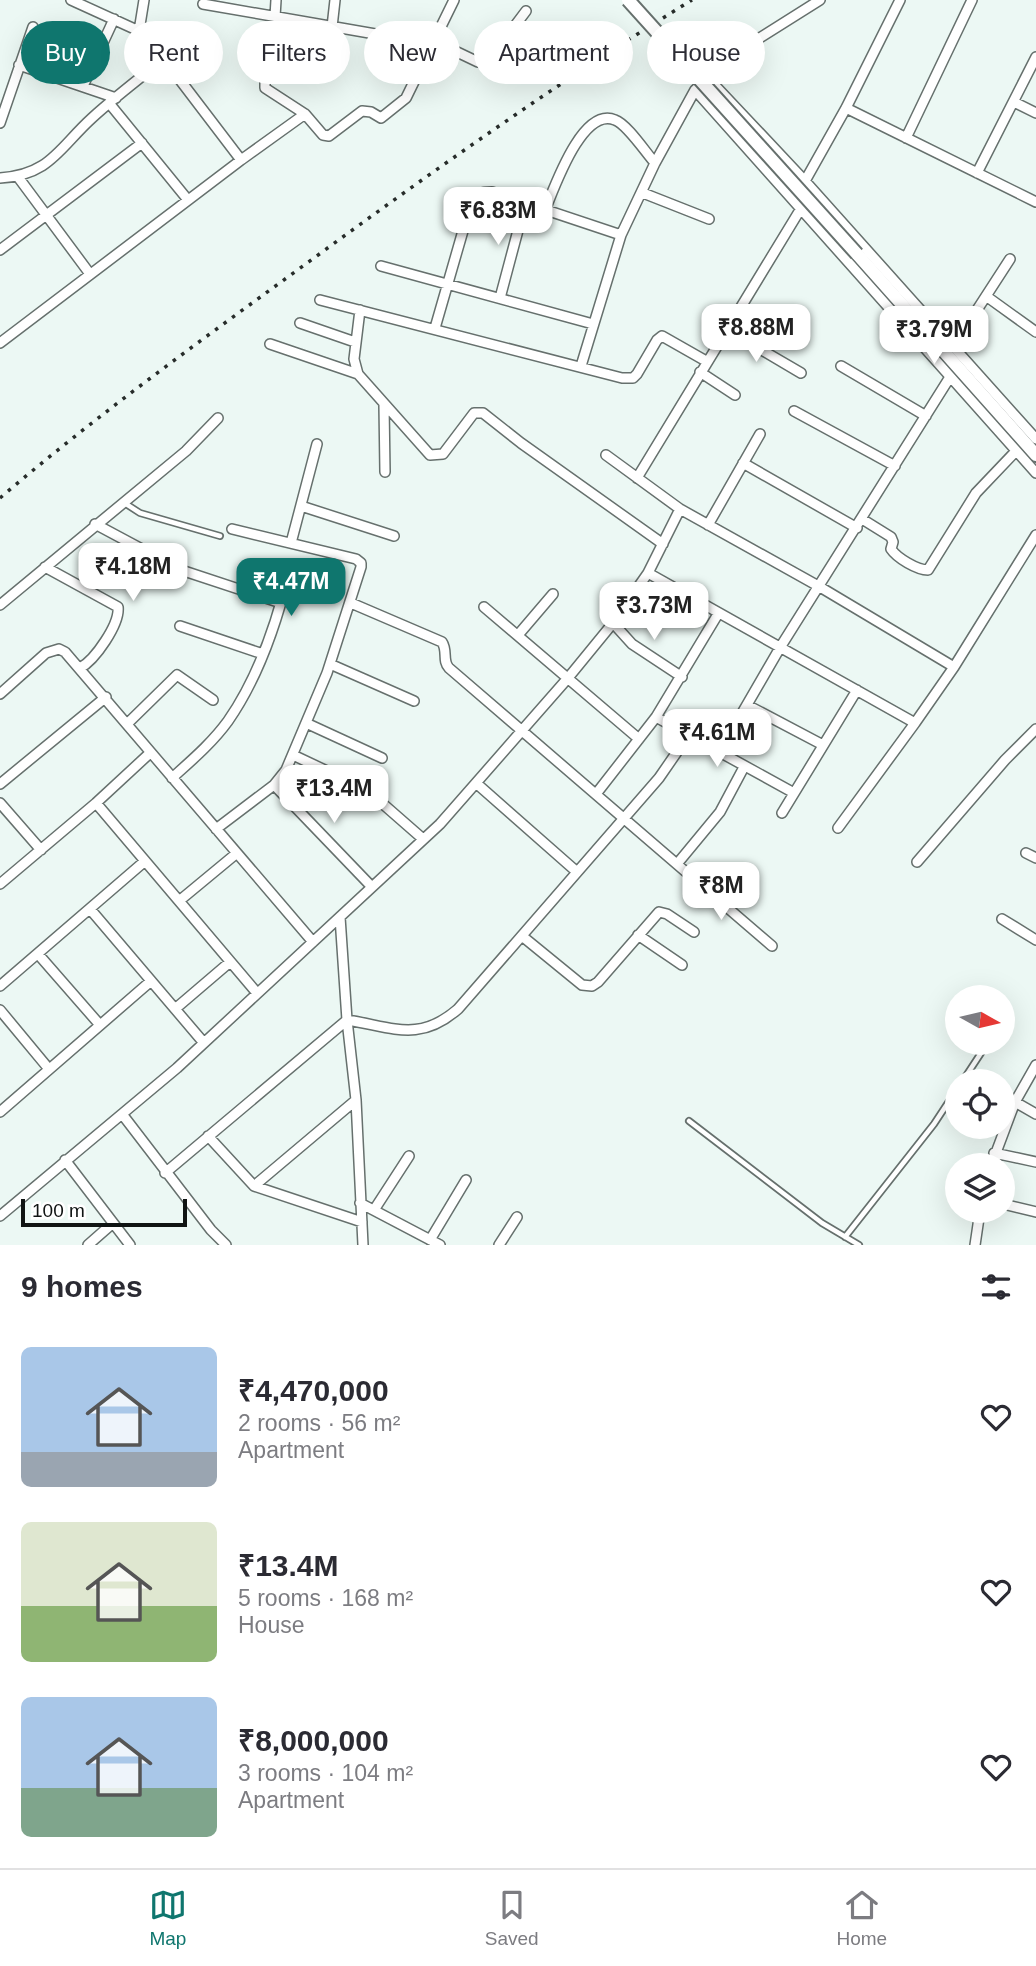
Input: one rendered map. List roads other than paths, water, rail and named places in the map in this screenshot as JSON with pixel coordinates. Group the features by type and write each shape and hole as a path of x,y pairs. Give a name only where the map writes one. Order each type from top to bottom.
{"main road":[{"path":"628,0 1036,455"}],"street":[{"path":"71,0 124,24"},
{"path":"141,21 144,0"},
{"path":"276,0 279,18 277,51 265,88 305,114 326,136 362,111 371,112 381,118 385,116 406,98 413,84"},
{"path":"333,21 335,0"},
{"path":"444,21 454,0"},
{"path":"765,34 820,0"},
{"path":"804,181 846,108 900,0"},
{"path":"906,138 972,0"},
{"path":"203,4 297,21"},
{"path":"460,53 487,63 526,11"},
{"path":"83,86 114,19"},
{"path":"978,173 1036,57"},
{"path":"0,123 21,60"},
{"path":"19,65 83,86 113,101 142,143 188,200"},
{"path":"0,178 33,173 55,157 92,118 134,84"},
{"path":"183,84 241,160"},
{"path":"581,366 621,235 655,163 695,90 702,84"},
{"path":"714,84 1036,439"},
{"path":"695,90 1036,473"},
{"path":"1014,102 1036,113"},
{"path":"846,108 1036,202"},
{"path":"0,343 305,114"},
{"path":"545,211 580,136 590,125 600,120 618,120 655,163"},
{"path":"0,250 142,143"},
{"path":"18,177 90,274"},
{"path":"435,328 475,195 492,192 621,235"},
{"path":"643,192 709,219"},
{"path":"637,478 800,208 816,195"},
{"path":"500,298 525,204"},
{"path":"953,347 1010,259"},
{"path":"381,266 593,324"},
{"path":"986,296 1036,332"},
{"path":"320,300 622,378 633,378 638,374 662,336 706,361"},
{"path":"360,310 354,359 358,374 424,451 436,456 443,454 474,413 483,413 520,443 663,544"},
{"path":"300,323 355,342"},
{"path":"726,329 801,373"},
{"path":"270,344 358,374"},
{"path":"841,366 926,416"},
{"path":"700,372 734,395"},
{"path":"719,754 781,646 950,377"},
{"path":"384,405 385,472"},
{"path":"794,411 895,466"},
{"path":"0,605 186,450 218,418"},
{"path":"708,524 760,434"},
{"path":"291,544 317,444"},
{"path":"743,463 891,537 894,554 921,569 929,570 976,493 1016,451"},
{"path":"606,455 680,509 820,587 954,667"},
{"path":"301,506 394,536"},
{"path":"0,1216 204,1043 424,839 477,783 613,623 648,573 680,509"},
{"path":"95,524 181,570 281,603"},
{"path":"216,829 274,785 293,755 330,664 361,567 359,560 232,529"},
{"path":"838,828 954,667 1036,534"},
{"path":"45,567 118,607 118,615 97,654 80,668"},
{"path":"172,778 206,747 228,720 246,690 263,654 289,572"},
{"path":"648,573 915,723"},
{"path":"518,635 553,594"},
{"path":"351,603 442,642 449,668 772,946"},
{"path":"484,607 639,739"},
{"path":"596,794 656,717 719,614"},
{"path":"613,623 644,653 682,677"},
{"path":"180,626 263,654"},
{"path":"0,694 52,649 65,652 313,942"},
{"path":"330,664 414,701"},
{"path":"128,723 177,675 213,700"},
{"path":"782,813 857,690"},
{"path":"0,784 106,697"},
{"path":"747,705 823,745"},
{"path":"656,717 794,793"},
{"path":"306,723 383,758"},
{"path":"917,862 1005,760 1036,729"},
{"path":"165,1173 347,1020 414,1031 444,1021 458,1010 659,778 688,736"},
{"path":"0,884 96,803 150,753"},
{"path":"293,755 368,790 424,839"},
{"path":"677,864 720,812 744,766"},
{"path":"477,783 577,872"},
{"path":"274,785 371,886"},
{"path":"0,803 41,850"},
{"path":"96,803 257,993"},
{"path":"179,901 237,853"},
{"path":"1026,853 1036,858"},
{"path":"0,986 145,861"},
{"path":"90,909 204,1043"},
{"path":"522,936 587,987 598,982 659,912 667,914 694,932"},
{"path":"340,917 356,1100 363,1245"},
{"path":"1002,919 1036,940"},
{"path":"638,935 682,965"},
{"path":"38,954 100,1025"},
{"path":"175,1009 230,962"},
{"path":"0,1112 151,981"},
{"path":"0,1010 49,1069"},
{"path":"1036,1065 1015,1102 1036,1114"},
{"path":"254,1185 356,1100"},
{"path":"122,1114 165,1173 226,1245"},
{"path":"208,1136 254,1185 362,1222"},
{"path":"994,1153 1000,1139"},
{"path":"374,1210 408,1156"},
{"path":"1015,1158 1036,1162"},
{"path":"65,1160 130,1245"},
{"path":"430,1240 466,1180"},
{"path":"360,1203 440,1245"},
{"path":"1015,1207 1036,1212"},
{"path":"499,1245 517,1217"},
{"path":"88,1245 113,1223"},
{"path":"975,1245 978,1223"}],"lane":[{"path":"122,502 140,513 220,536"},
{"path":"845,1237 945,1107"},
{"path":"689,1121 822,1223 859,1245"}],"railway":[{"path":"0,498 149,379 399,197 544,96 692,0"}]}
